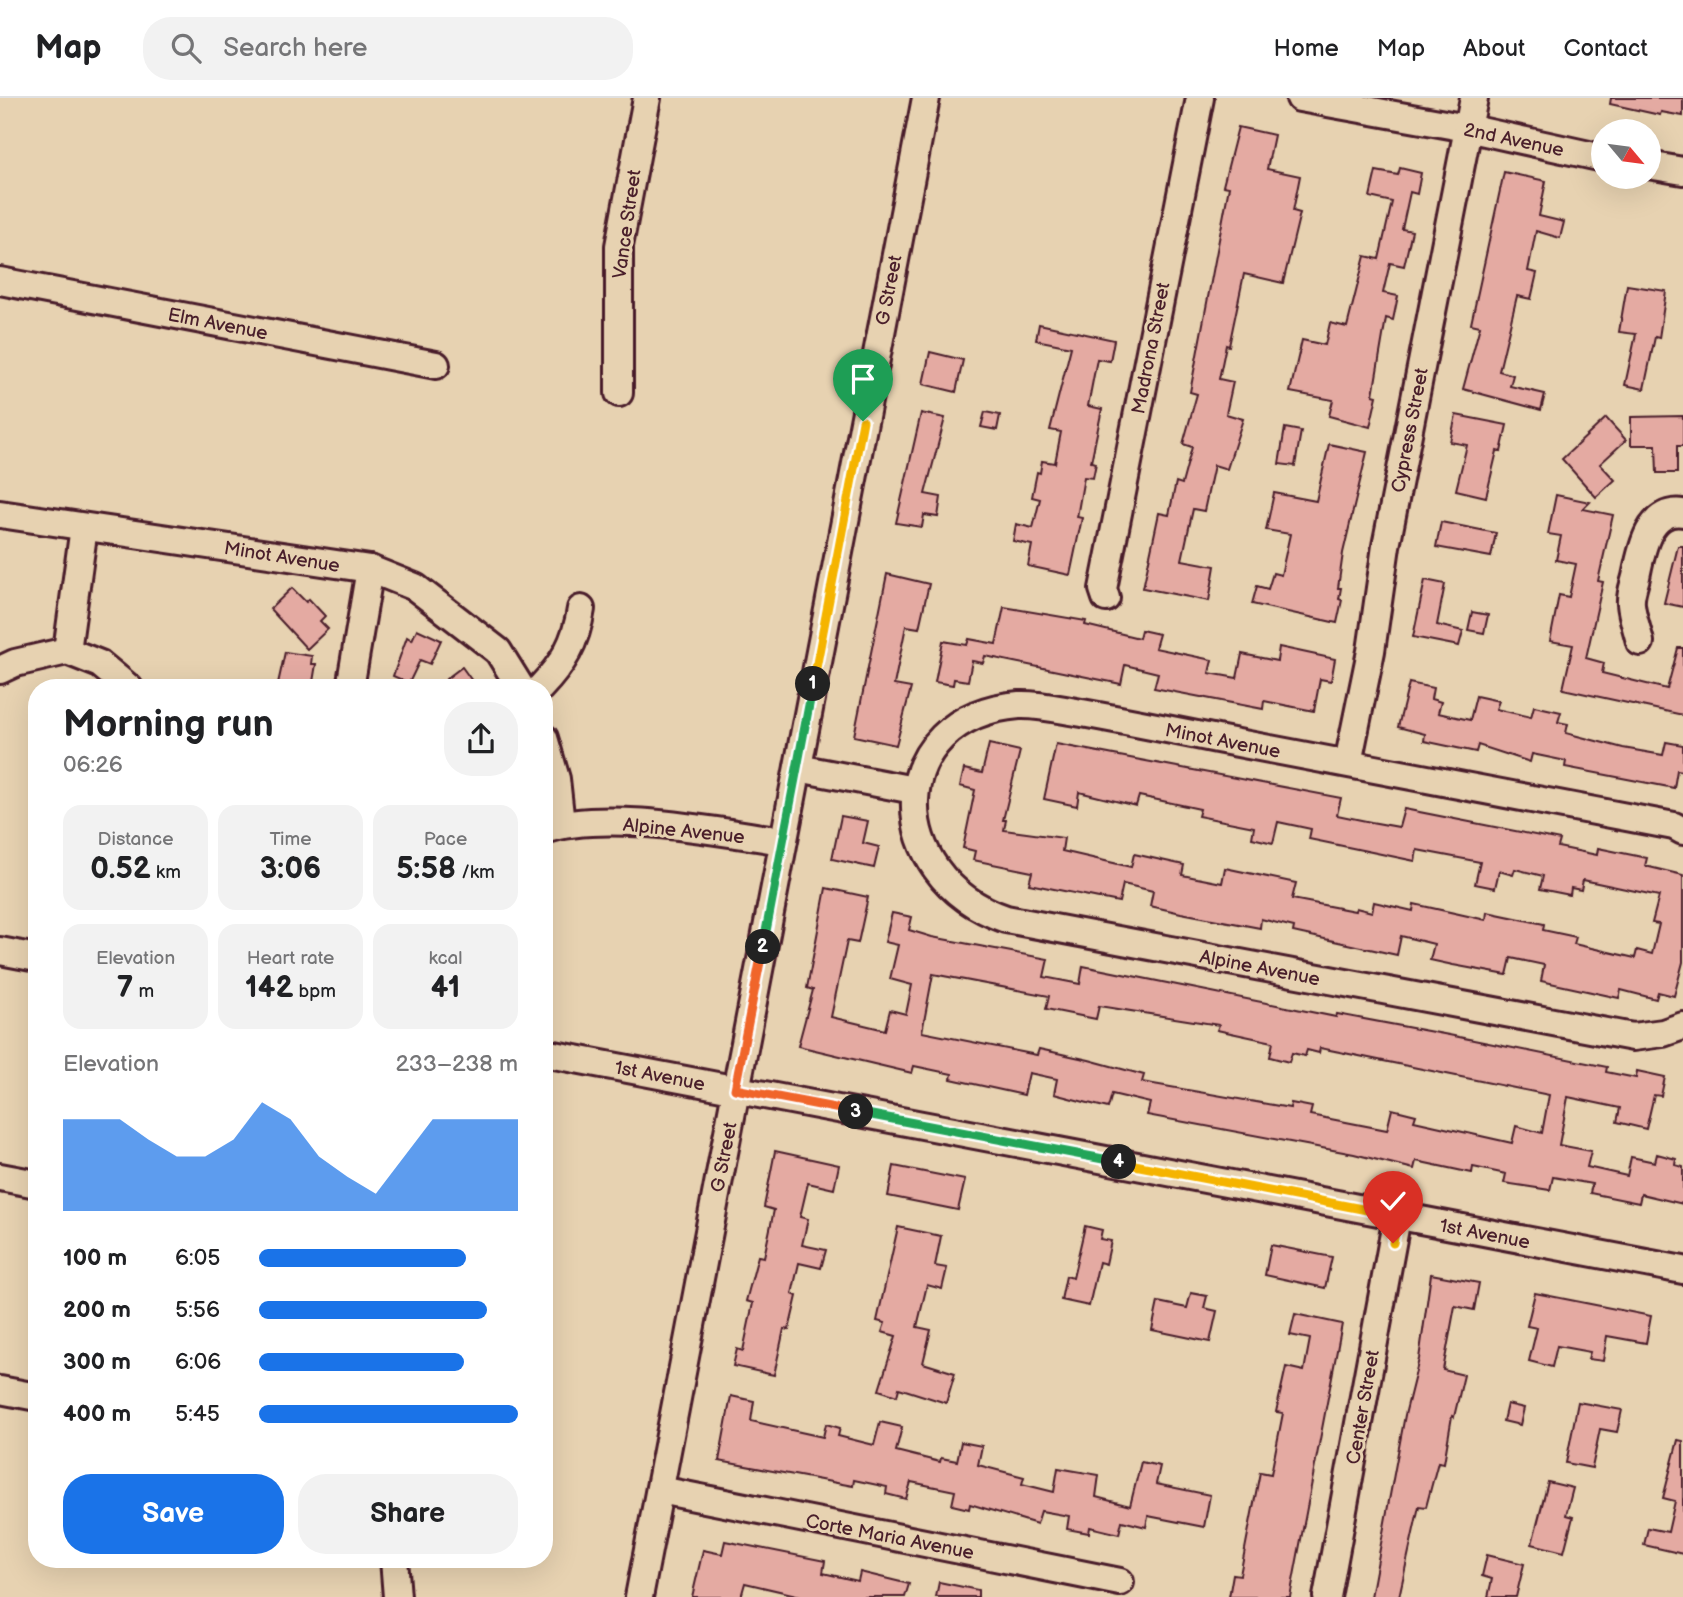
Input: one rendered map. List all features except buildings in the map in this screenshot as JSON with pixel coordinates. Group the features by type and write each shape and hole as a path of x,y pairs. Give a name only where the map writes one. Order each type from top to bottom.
{"street":[{"name":"Vance Street","path":"619,393 619,246 647,98"},
{"name":"G Street","path":"639,1597 926,98"},
{"name":"Madrona Street","path":"1107,598 1103,589 1200,98"},
{"name":"2nd Avenue","path":"1300,98 1467,128 1591,155"},
{"name":"Cypress Street","path":"1348,763 1371,651 1386,546 1474,98"},
{"path":"1661,167 1683,171"},
{"name":"Elm Avenue","path":"0,281 436,365"},
{"path":"1640,642 1630,601 1644,543 1657,521 1675,512 1683,513"},
{"name":"Minot Avenue","path":"0,514 370,569 415,587 498,651 515,679"},
{"path":"67,651 84,527"},
{"path":"352,679 370,569"},
{"path":"549,679 562,665 578,632 581,609"},
{"path":"0,670 15,663 67,651 100,664 119,679"},
{"name":"Minot Avenue","path":"914,790 922,766 949,734 990,710 1020,705 1091,715 1348,763 1662,824 1683,831"},
{"path":"798,768 914,790"},
{"path":"553,769 556,779 553,815"},
{"name":"Alpine Avenue","path":"914,790 918,832 935,870 973,906 1006,919 1633,1037 1663,1033 1683,1026"},
{"name":"Alpine Avenue","path":"553,827 646,822 783,841"},
{"path":"0,951 28,956"},
{"name":"1st Avenue","path":"553,1055 1683,1270"},
{"path":"0,1177 28,1182"},
{"name":"Center Street","path":"1327,1597 1398,1216"},
{"path":"0,1390 28,1395"},
{"name":"Corte Maria Avenue","path":"660,1490 1120,1582"},
{"path":"395,1568 397,1597"}],"route":[{"path":"863,421 735,1089 1398,1216 1393,1243"}]}
